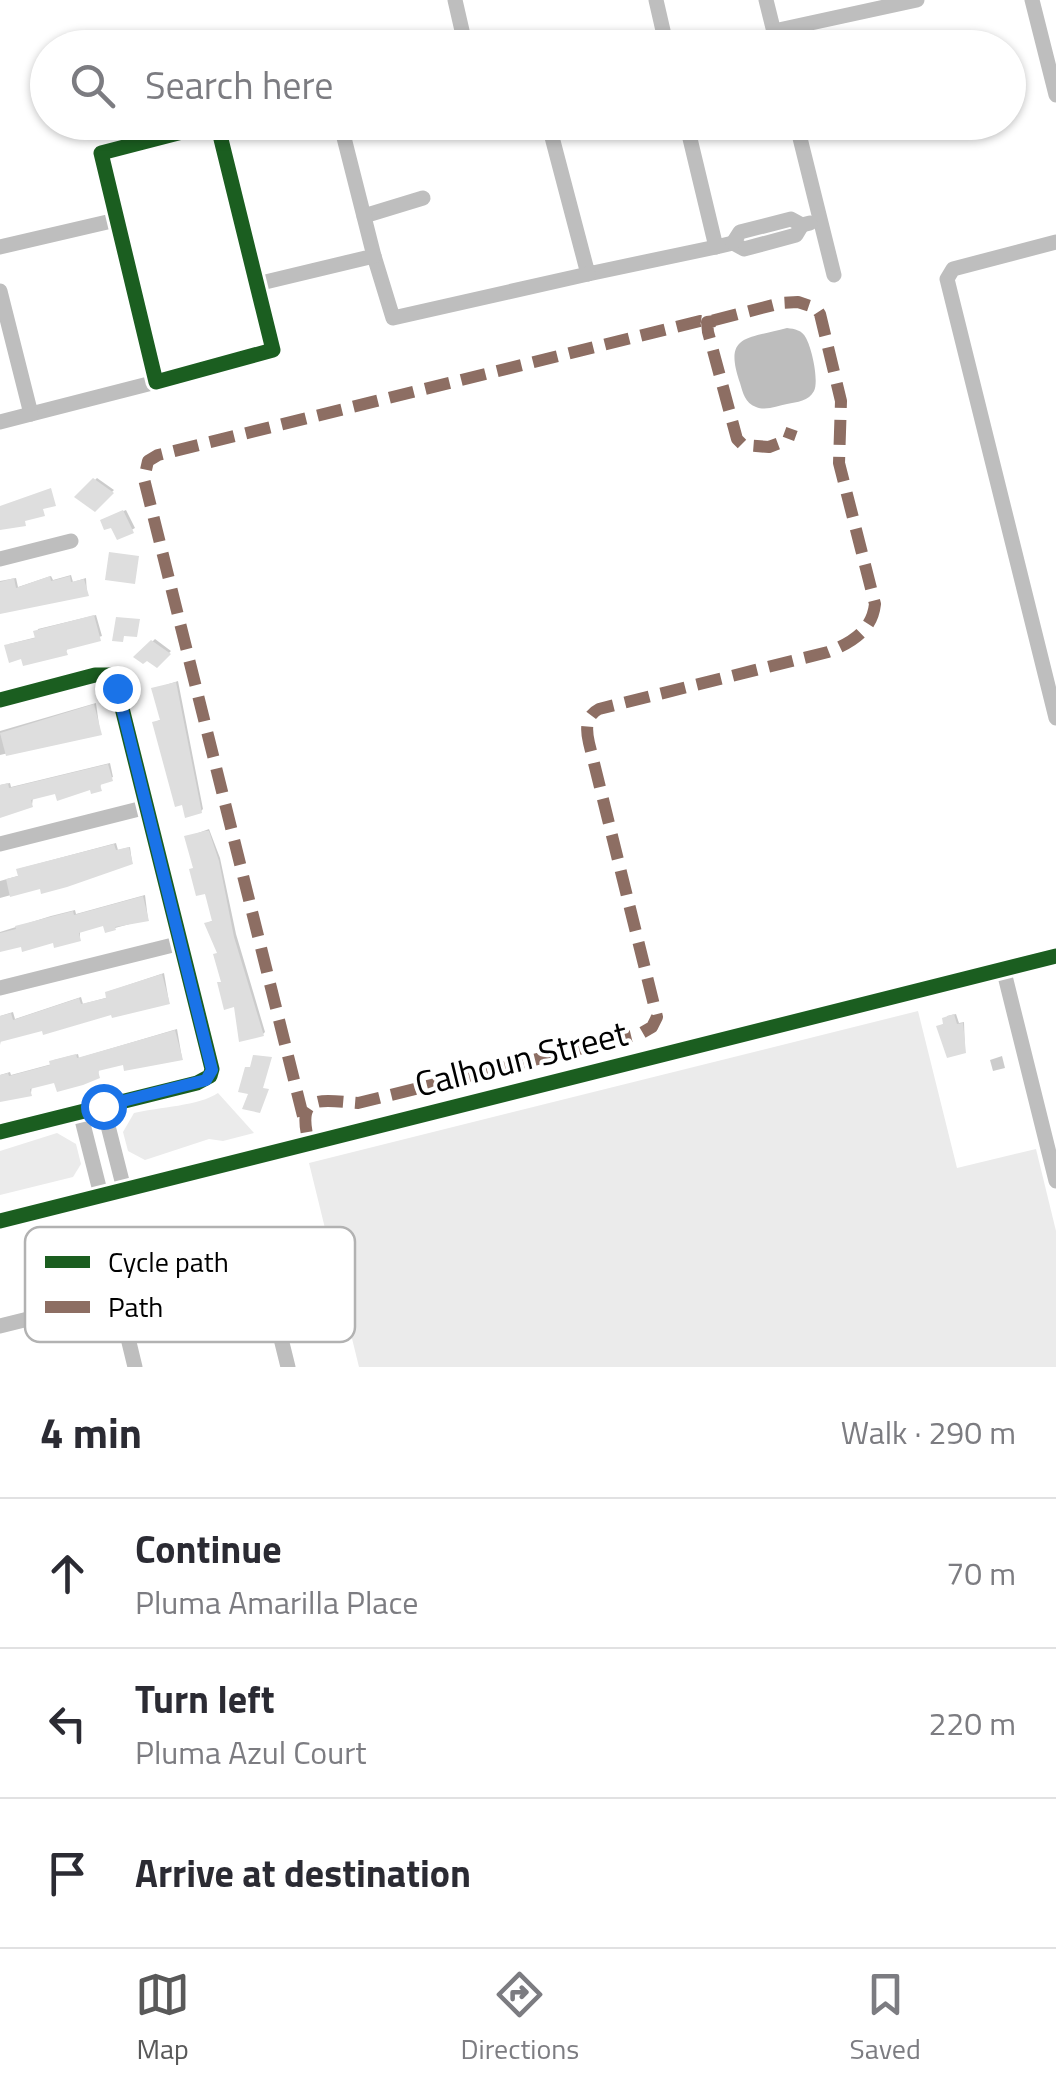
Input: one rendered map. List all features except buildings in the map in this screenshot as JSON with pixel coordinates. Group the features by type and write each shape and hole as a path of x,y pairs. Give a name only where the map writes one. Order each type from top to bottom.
{"street":[{"path":"456,0 462,30"},
{"path":"656,0 663,30"},
{"path":"766,0 774,30"},
{"path":"803,30 878,5 917,0"},
{"path":"1032,0 1056,95"},
{"path":"152,140 101,153 156,382"},
{"path":"0,422 274,350 223,140"},
{"path":"345,140 392,318 725,245 744,249 796,236 802,225"},
{"path":"553,140 588,274"},
{"path":"692,140 725,245"},
{"path":"801,140 834,276"},
{"path":"364,216 423,198"},
{"path":"725,245 740,232 763,226 790,219 802,225 821,220"},
{"path":"0,248 116,220"},
{"path":"763,226 767,243"},
{"path":"1056,242 948,272 953,306 1056,718"},
{"path":"257,284 374,256"},
{"path":"0,291 31,414"},
{"path":"0,559 70,541"},
{"path":"0,700 110,675 117,688 210,1061 210,1076 197,1083 0,1132"},
{"path":"0,844 147,808"},
{"path":"0,988 181,943"},
{"name":"Calhoun Street","path":"0,1221 1056,956"},
{"path":"1003,968 1056,1182"},
{"path":"103,1106 124,1189"},
{"path":"80,1112 100,1195"},
{"path":"0,1326 25,1320"},
{"path":"129,1342 135,1367"},
{"path":"282,1342 288,1367"}],"shaded area":[{"path":"787,328 800,332 808,343 815,373 814,391 799,402 756,407 742,390 735,367 737,347 750,337"},
{"path":"918,1011 957,1168 1036,1149 1056,1231 1056,1367 359,1367 353,1342 355,1227 325,1227 309,1163"},
{"path":"218,1093 254,1133 223,1141 209,1139 145,1160 128,1151 123,1132 134,1113 190,1103"},
{"path":"57,1133 76,1144 81,1164 73,1177 0,1195 0,1151"}],"marked path":[{"path":"303,1116 144,479 148,461 158,455 700,321 781,303 798,302 816,308 841,401 839,463 875,604 870,622 852,640 828,652 599,709 588,724 589,743 657,1017 652,1027 640,1034 358,1103 314,1103 306,1115 309,1143"},
{"path":"715,321 707,322 708,332 737,439 743,445 769,447 788,440 792,429"}],"cycle path":[{"path":"151,140 101,153 156,382 273,350 221,140"},
{"path":"0,700 95,675 110,675 115,680 212,1069 210,1076 197,1083 0,1132"},
{"path":"0,1221 1056,956"}],"route":[{"path":"103,1106 206,1080 212,1070 117,688"}]}
